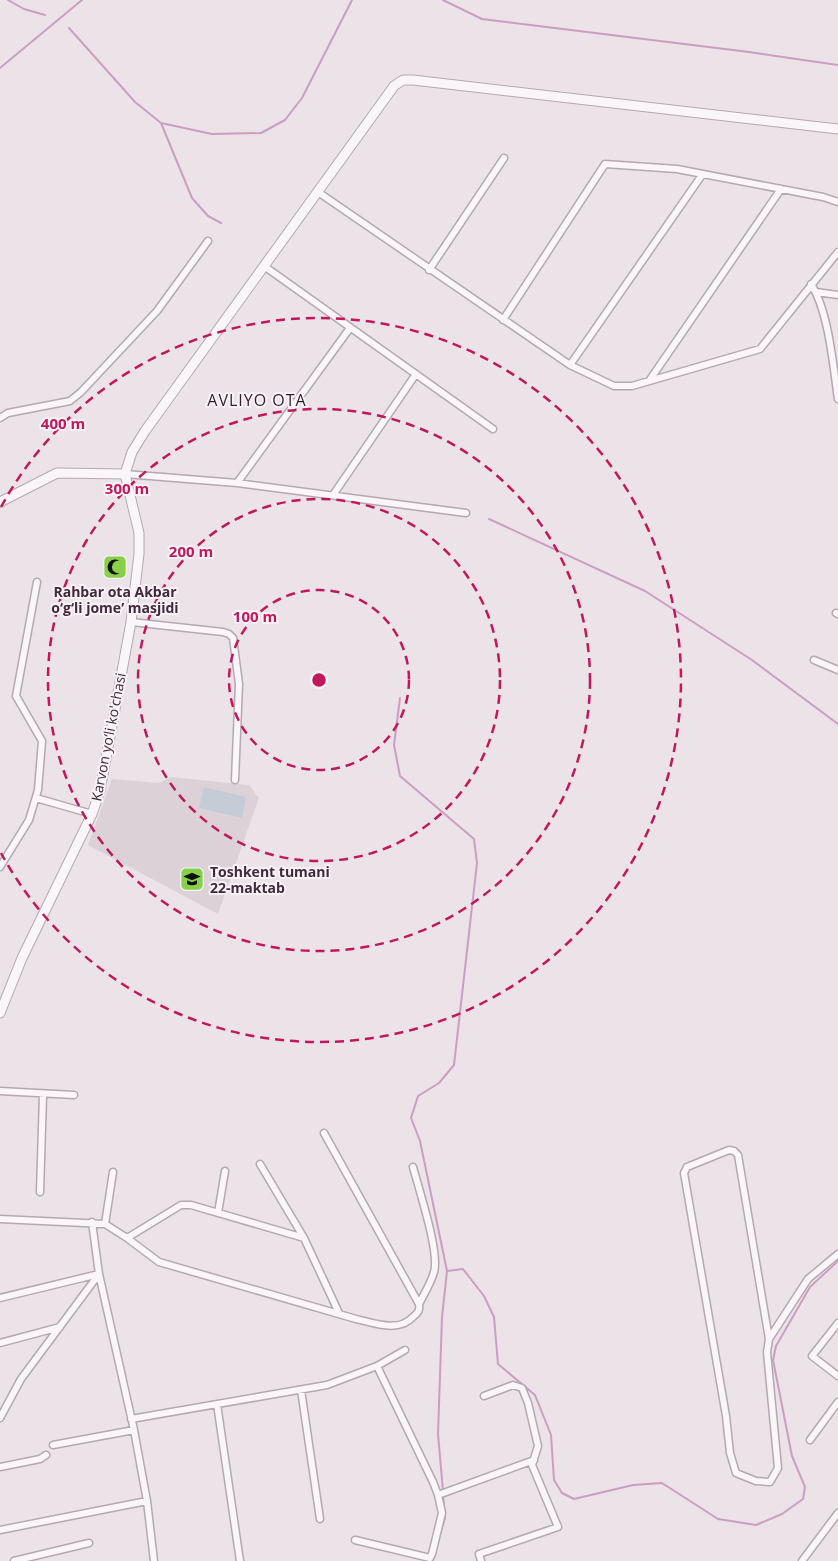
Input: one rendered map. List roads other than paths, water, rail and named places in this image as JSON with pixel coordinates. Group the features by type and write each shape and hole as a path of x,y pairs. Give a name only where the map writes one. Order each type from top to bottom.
{"street":[{"path":"126,474 129,458 136,445 392,89 403,80 838,129"},
{"path":"429,270 504,158"},
{"path":"503,320 605,164 677,169 823,197 838,202"},
{"path":"570,365 702,175"},
{"path":"649,381 781,189"},
{"path":"318,192 570,365 614,386 632,386 760,350 811,284 837,256"},
{"path":"0,418 8,413 70,402 157,311 208,241"},
{"path":"264,266 493,429"},
{"path":"811,284 816,292 835,358 838,399"},
{"path":"816,292 838,295"},
{"path":"237,483 350,328"},
{"path":"333,495 416,374"},
{"path":"0,502 57,473 126,474 237,483 466,513"},
{"name":"Karvon yo‘li ko'chasi","path":"0,1013 22,958 92,814 100,791 131,622 139,554 139,540 126,474"},
{"path":"0,867 30,820 38,790 42,740 16,696 37,582"},
{"path":"131,622 223,632 231,635 233,638 239,684 235,780"},
{"path":"814,660 838,670"},
{"path":"36,798 92,814"},
{"path":"0,1091 43,1095 74,1095"},
{"path":"40,1192 43,1095"},
{"path":"0,1219 106,1224 159,1262 383,1326 397,1326 408,1322 418,1313 419,1304 324,1133"},
{"path":"770,1338 738,1155 734,1151 729,1150 686,1167 684,1173 726,1416 730,1454 736,1473 756,1481 770,1482 778,1468 767,1352 770,1338 808,1279 838,1254"},
{"path":"260,1164 304,1238 340,1314"},
{"path":"413,1168 431,1236 435,1266 434,1274 419,1304"},
{"path":"218,1213 225,1171"},
{"path":"106,1224 113,1172"},
{"path":"128,1238 181,1206 190,1204 304,1238"},
{"path":"92,1222 99,1274 134,1430 147,1501 154,1561"},
{"path":"0,1298 99,1274"},
{"path":"0,1418 21,1379 99,1274"},
{"path":"838,1323 812,1356 838,1376"},
{"path":"0,1342 60,1326"},
{"path":"131,1419 327,1385 376,1366 405,1350"},
{"path":"355,1540 429,1559 432,1554 442,1513 438,1495 376,1366"},
{"path":"481,1561 479,1554 558,1527 532,1465 538,1446 528,1403 522,1388 513,1385 484,1396"},
{"path":"301,1390 320,1519"},
{"path":"810,1440 838,1402"},
{"path":"217,1404 240,1561"},
{"path":"53,1446 134,1430"},
{"path":"0,1467 46,1455"},
{"path":"438,1495 534,1460"},
{"path":"0,1530 147,1501"},
{"path":"802,1561 838,1513"},
{"path":"14,1561 89,1544"}],"waterway":[{"path":"8,0 24,9 45,15"},
{"path":"0,68 82,0"},
{"path":"69,28 135,102 161,123 212,134 261,133 285,120 302,98 352,0"},
{"path":"443,0 482,19 838,65"},
{"path":"161,123 192,198 208,216 221,223"},
{"path":"489,519 645,591 752,660 838,724"},
{"path":"400,698 394,745 400,776 474,839 477,863 454,1065 439,1083 418,1096 411,1118 420,1141 447,1271 442,1317 438,1434 443,1491"},
{"path":"447,1271 463,1269 484,1296 494,1317 498,1364 535,1395 551,1435 554,1480 562,1493 574,1499 633,1485 662,1483 718,1519 756,1525 782,1514 803,1499 805,1487 792,1456 773,1360 776,1346 810,1287 838,1261"},
{"path":"439,1537 445,1518 443,1495"}],"place":[{"name":"Rahbar ota Akbar o‘g‘li jome’ masjidi","path":"115,567"},
{"name":"Toshkent tumani 22-maktab","path":"192,879"}],"district":[{"name":"AVLIYO OTA","path":"257,400"}]}
